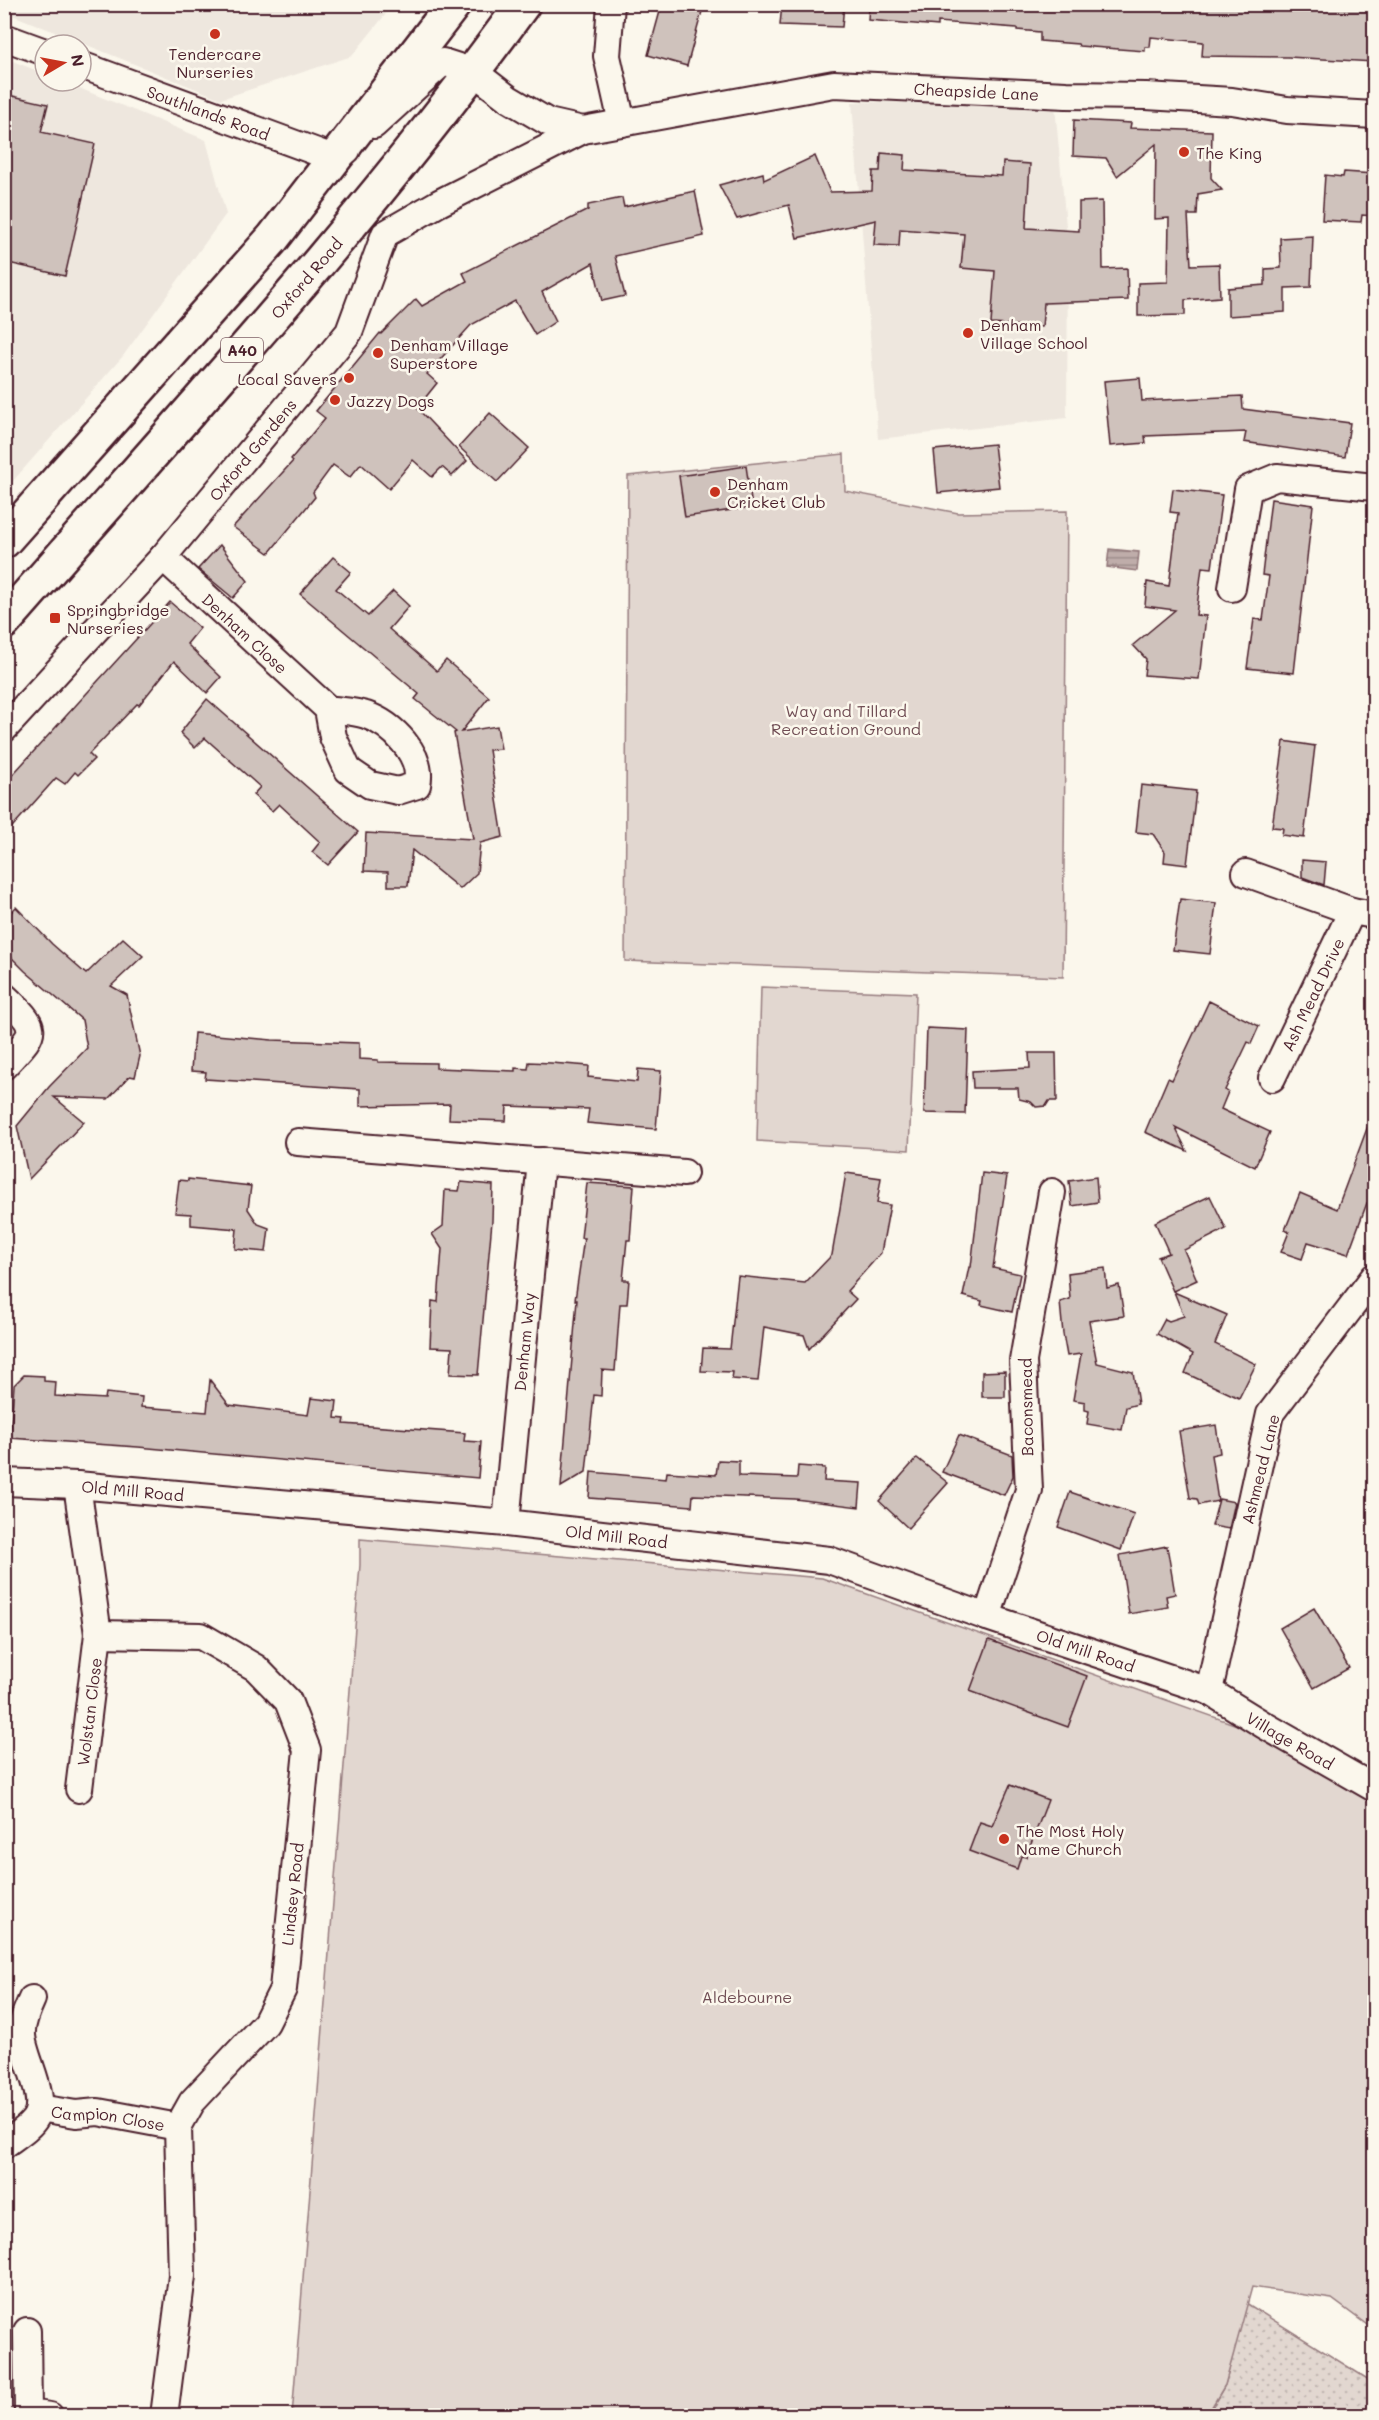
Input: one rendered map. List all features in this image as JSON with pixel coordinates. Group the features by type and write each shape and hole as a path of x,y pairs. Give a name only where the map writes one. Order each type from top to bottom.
{"highway":[{"path":"4,541 273,238 454,4"},
{"name":"Oxford Road","path":"4,622 362,213 474,72 523,4"}],"street":[{"path":"611,4 607,57 622,123"},
{"path":"4,37 33,48"},
{"path":"336,159 443,62 474,72 509,99 548,122 583,130"},
{"name":"Southlands Road","path":"93,70 336,159"},
{"name":"Cheapside Lane","path":"583,130 834,84 1066,95 1157,96 1232,101 1287,110 1374,116"},
{"name":"Oxford Gardens","path":"4,729 163,557 348,332 385,234 439,203 583,130"},
{"path":"1232,588 1248,489 1276,477 1374,488"},
{"name":"Denham Close","path":"163,557 328,709"},
{"name":"Ash Mead Drive","path":"1246,873 1363,913 1272,1078"},
{"path":"4,996 27,1017 31,1027 31,1037 4,1066"},
{"path":"298,1142 684,1173"},
{"name":"Denham Way","path":"506,1522 541,1161"},
{"name":"Baconsmead","path":"987,1617 1029,1490 1023,1361 1052,1192"},
{"name":"Ashmead Lane","path":"1209,1690 1270,1414 1374,1276"},
{"name":"Old Mill Road","path":"4,1482 77,1485 506,1522 829,1560 987,1617 1209,1690"},
{"path":"77,1485 98,1634"},
{"name":"Wolstan Close","path":"79,1789 98,1634"},
{"name":"Lindsey Road","path":"98,1634 201,1636 256,1668 288,1701 307,1750 283,1989 266,2023 192,2102 178,2127"},
{"name":"Village Road","path":"1209,1690 1264,1725 1374,1788"},
{"path":"4,2145 31,2123 39,2108 22,2038 22,2030 32,1999"},
{"name":"Campion Close","path":"39,2108 76,2114 98,2112 178,2127"},
{"path":"164,2415 182,2276 178,2127"},
{"path":"27,2331 28,2413 50,2415"}],"shaded area":[{"name":"Tendercare Nurseries","path":"5,4 393,5 352,56 221,99 93,47 93,33 57,33 5,12"},
{"path":"5,58 33,69 33,93 91,93 206,140 226,214 123,356 5,490"},
{"name":"Denham Village School","path":"852,102 1020,103 1055,106 1068,248 1067,418 878,439"},
{"path":"1109,549 1139,552 1137,571 1107,567"}],"green space":[{"name":"Way and Tillard Recreation Ground","path":"844,454 845,491 958,513 1067,511 1063,977 625,961 628,476"},
{"path":"761,987 916,993 909,1150 757,1141"},
{"path":"5,1015 16,1025 19,1033 5,1055"},
{"name":"Aldebourne","path":"360,1539 822,1578 1307,1750 1374,1795 1374,2330 1332,2299 1252,2287 1225,2385 1207,2415 292,2416 360,1565"},
{"path":"1246,2303 1374,2383 1374,2415 1207,2416 1225,2385"}],"building":[{"path":"662,4 704,4 687,66 648,55"},
{"path":"782,4 844,4 842,27 780,25"},
{"path":"869,4 1058,4 1058,7 1118,9 1118,4 1303,4 1374,8 1374,62 1288,57 1202,56 1203,42 1151,37 1150,47 1145,47 1145,51 1079,46 1078,44 1040,41 1040,32 1017,30 1017,28 938,22 938,26 868,20"},
{"path":"4,94 48,104 41,132 95,144 65,276 4,262"},
{"path":"1074,120 1131,123 1130,128 1212,131 1211,178 1222,190 1198,194 1197,215 1188,215 1191,265 1219,264 1220,297 1185,300 1185,315 1138,316 1138,283 1168,282 1169,218 1155,219 1156,144 1117,176 1106,158 1073,156"},
{"path":"881,153 905,155 904,170 1002,176 1003,162 1030,164 1026,228 1079,231 1079,202 1102,201 1103,269 1127,268 1128,300 1044,303 1042,327 991,324 995,271 961,268 964,234 900,229 899,246 874,245 876,220 797,238 789,205 737,219 719,185 763,173 764,180 815,156 830,192 872,191 873,171 880,171"},
{"path":"1344,172 1374,174 1374,216 1362,215 1361,222 1322,220 1325,175 1343,177"},
{"path":"695,191 704,236 615,256 625,296 602,301 593,263 542,292 556,321 535,335 515,301 471,325 427,374 437,383 417,408 467,461 452,476 442,467 432,477 413,460 389,489 361,464 350,477 333,465 313,492 315,497 269,553 233,527 293,461 291,459 325,418 316,411 380,333 416,299 422,306 467,281 463,273 588,210 588,205 622,198 624,207"},
{"path":"1313,236 1311,287 1285,288 1285,312 1228,316 1228,288 1265,285 1265,269 1281,268 1280,238"},
{"path":"1140,378 1142,401 1242,396 1243,409 1350,423 1345,457 1244,442 1246,432 1145,436 1146,443 1110,446 1104,381"},
{"path":"490,413 529,448 497,482 459,447"},
{"path":"994,444 999,487 938,493 934,450"},
{"name":"Denham Cricket Club","path":"746,466 752,507 685,517 679,476"},
{"path":"1173,489 1222,495 1212,568 1202,567 1196,615 1206,616 1199,679 1144,675 1146,659 1133,645 1175,610 1145,606 1147,582 1169,586 1178,513 1170,512"},
{"path":"1271,499 1313,505 1294,673 1247,668 1254,619 1263,620 1269,576 1262,575"},
{"path":"220,545 248,581 233,598 198,569"},
{"path":"333,557 351,572 336,589 368,616 393,591 409,606 389,629 437,671 446,660 489,697 461,732 497,726 501,749 489,750 503,837 480,843 477,873 460,889 412,850 408,886 388,886 388,872 364,871 366,833 473,839 454,733 456,732 415,699 419,694 300,594"},
{"path":"170,602 200,628 187,644 221,677 207,693 174,661 139,705 137,704 89,754 94,759 78,775 75,772 65,784 56,778 4,836 4,784"},
{"path":"207,699 358,832 328,865 312,852 320,842 279,804 272,811 253,795 260,787 205,738 195,748 180,733"},
{"path":"1284,741 1315,746 1304,838 1282,835 1283,828 1272,827"},
{"path":"1141,785 1196,791 1187,865 1164,862 1165,852 1153,834 1136,832"},
{"path":"1302,860 1326,862 1324,885 1302,877"},
{"path":"1180,899 1216,903 1210,954 1173,950"},
{"path":"16,907 52,944 86,974 123,938 143,956 111,986 127,995 140,1056 135,1077 130,1076 108,1099 54,1097 84,1122 29,1179 17,1126 49,1087 87,1048 82,1020 4,950 4,919"},
{"path":"1209,1001 1259,1026 1251,1044 1248,1042 1225,1090 1228,1092 1221,1109 1270,1132 1255,1167 1175,1127 1187,1151 1145,1132 1168,1078 1172,1080"},
{"path":"927,1028 968,1030 965,1114 924,1113"},
{"path":"194,1033 272,1040 359,1043 359,1059 378,1060 378,1062 436,1063 436,1068 515,1071 515,1068 528,1069 529,1062 551,1063 589,1066 588,1077 637,1082 638,1069 661,1071 656,1129 587,1123 589,1109 507,1106 506,1121 449,1119 450,1104 360,1106 360,1089 205,1079 206,1072 191,1071"},
{"path":"1029,1053 1056,1053 1057,1101 1049,1101 1046,1106 1036,1107 1031,1102 1019,1099 1018,1088 973,1088 972,1071 1030,1068"},
{"path":"1372,1115 1374,1116 1374,1205 1367,1203 1348,1254 1308,1242 1302,1259 1281,1252 1289,1232 1285,1230 1300,1193 1337,1209"},
{"path":"846,1173 881,1178 877,1203 890,1205 881,1253 847,1291 856,1299 809,1349 804,1335 764,1327 758,1381 732,1379 733,1372 701,1371 703,1348 730,1349 738,1276 805,1283 832,1255"},
{"path":"982,1173 1007,1176 993,1268 1020,1274 1012,1312 981,1305 982,1301 963,1296 969,1267 971,1267"},
{"path":"1096,1177 1098,1202 1072,1206 1069,1181"},
{"path":"188,1179 251,1186 248,1209 258,1224 269,1228 266,1252 235,1249 237,1229 191,1225 191,1214 175,1213 179,1180 188,1181"},
{"path":"461,1182 493,1185 492,1221 478,1375 450,1374 452,1348 430,1347 432,1301 438,1302 442,1249 432,1234 443,1226 445,1190 459,1191"},
{"path":"587,1183 634,1186 630,1240 627,1240 623,1280 629,1280 627,1304 620,1304 615,1371 602,1370 601,1396 594,1395 586,1472 561,1487 577,1300 575,1300 584,1238 581,1238"},
{"path":"1210,1196 1226,1229 1184,1250 1197,1280 1173,1291 1158,1257 1169,1253 1155,1222"},
{"path":"1105,1268 1107,1288 1119,1285 1124,1316 1089,1321 1097,1363 1133,1372 1138,1404 1126,1407 1122,1430 1087,1424 1089,1411 1085,1410 1085,1402 1073,1400 1081,1354 1067,1356 1063,1334 1060,1302 1070,1299 1068,1273"},
{"path":"1174,1292 1227,1315 1215,1344 1256,1364 1239,1398 1185,1373 1193,1354 1157,1334 1165,1319 1169,1321 1184,1316"},
{"path":"1005,1371 1005,1397 982,1397 982,1372"},
{"path":"24,1375 44,1376 44,1381 56,1382 55,1396 105,1399 106,1393 142,1397 141,1407 207,1412 210,1380 229,1405 308,1415 311,1398 337,1401 335,1418 345,1419 344,1424 465,1433 464,1441 481,1442 478,1478 138,1447 10,1438 14,1385"},
{"path":"1216,1425 1220,1453 1211,1455 1218,1501 1199,1505 1197,1499 1190,1498 1179,1431"},
{"path":"959,1435 1012,1455 1013,1476 1004,1495 942,1472"},
{"path":"917,1458 948,1483 908,1528 879,1501"},
{"path":"718,1460 739,1461 739,1476 797,1478 798,1466 825,1468 824,1481 861,1483 859,1507 795,1499 693,1495 692,1506 589,1498 591,1472 666,1479 667,1472 716,1475"},
{"path":"1070,1492 1134,1514 1121,1550 1058,1527"},
{"path":"1219,1499 1235,1502 1229,1529 1212,1526"},
{"path":"1167,1546 1175,1594 1166,1596 1168,1607 1129,1614 1120,1555"},
{"path":"1314,1608 1349,1668 1314,1688 1280,1628"},
{"path":"989,1640 1087,1676 1068,1727 970,1691"},
{"name":"The Most Holy Name Church","path":"1010,1785 1048,1800 1026,1857 1021,1856 1017,1869 969,1851 980,1822 992,1826"}],"place":[{"name":"Tendercare Nurseries","path":"215,34"},
{"name":"The King","path":"1184,152"},
{"name":"Denham Village School","path":"968,333"},
{"name":"Denham Village Superstore","path":"378,353"},
{"name":"Local Savers","path":"349,378"},
{"name":"Jazzy Dogs","path":"335,400"},
{"name":"Denham Cricket Club","path":"715,492"},
{"name":"Springbridge Nurseries","path":"55,618"},
{"name":"The Most Holy Name Church","path":"1004,1839"}]}
